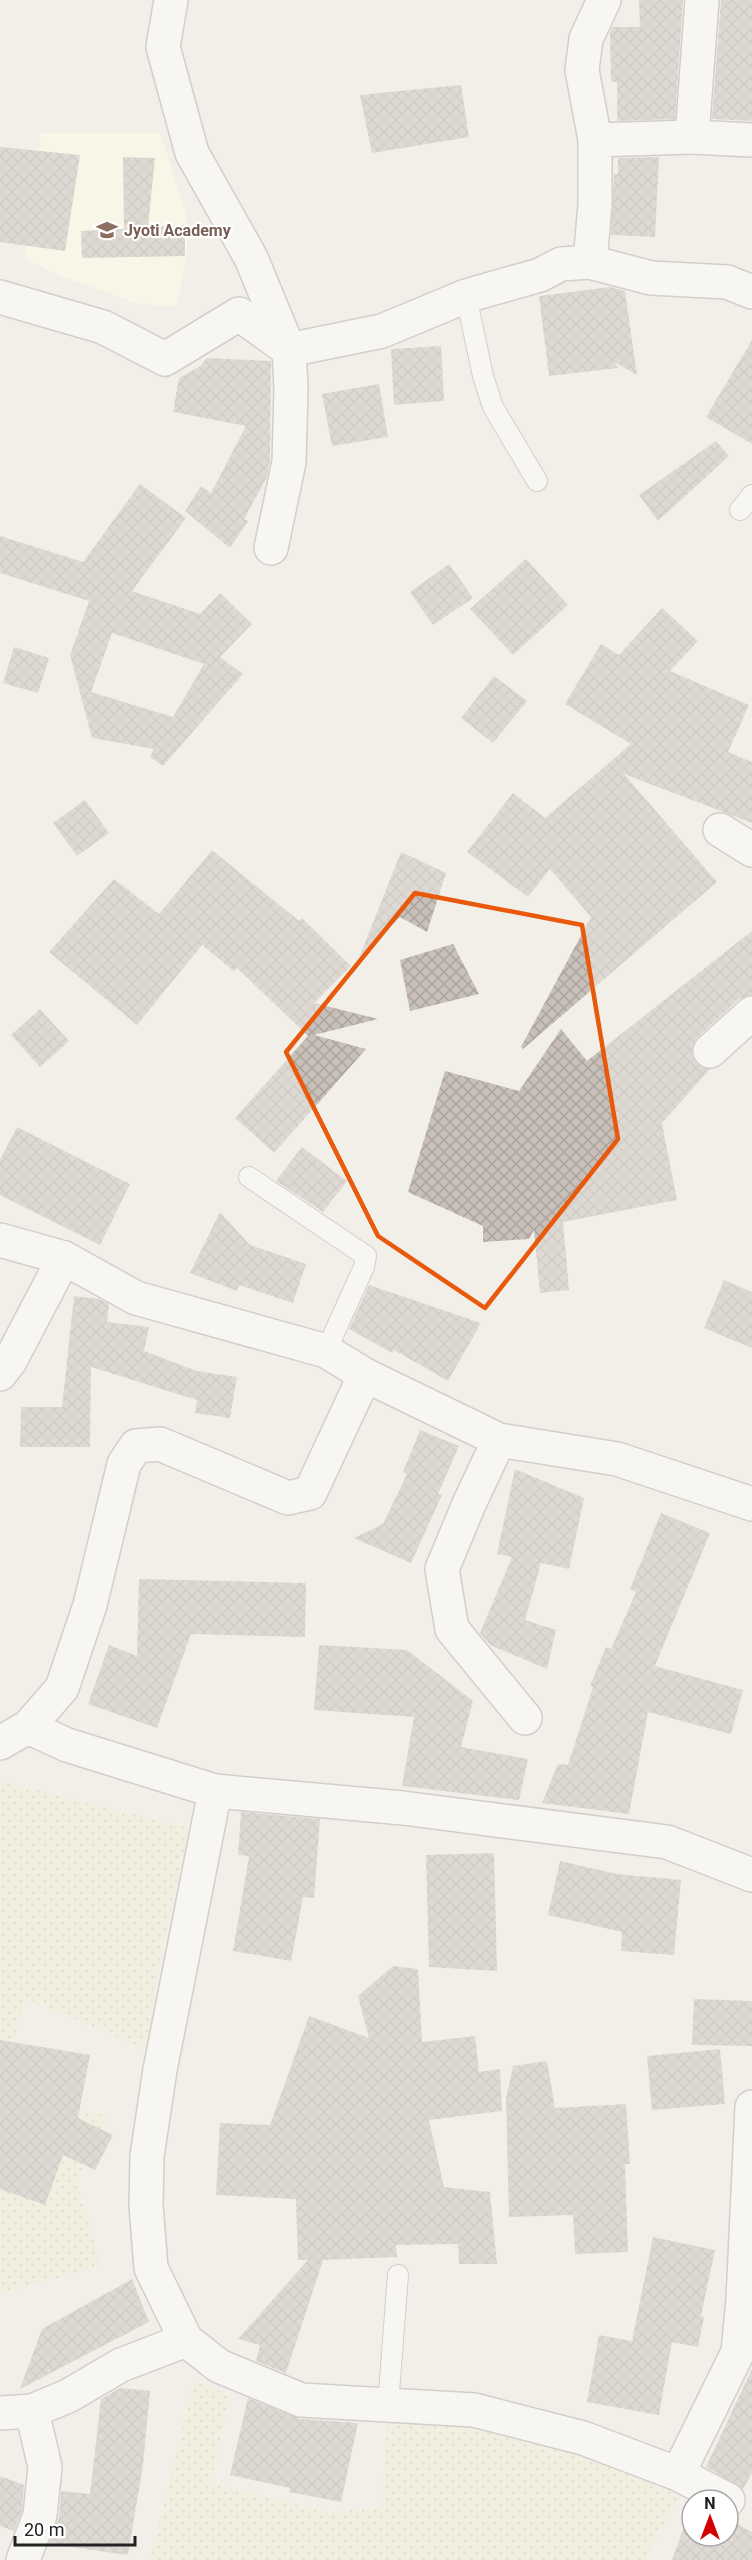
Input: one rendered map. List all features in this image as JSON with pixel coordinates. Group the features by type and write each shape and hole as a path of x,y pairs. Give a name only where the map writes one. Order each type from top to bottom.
{"street":[{"path":"171,0 163,47 192,153 251,258 289,350 291,388 289,462 271,548"},
{"path":"590,262 595,205 595,140 582,70 586,39 604,0"},
{"path":"692,137 702,0"},
{"path":"595,140 692,137 752,140"},
{"path":"0,297 103,327 165,359 239,314 289,350 382,331 466,296 540,275 561,264 590,262 651,278 727,282 752,292"},
{"path":"720,830 752,850"},
{"path":"710,1051 752,1013"},
{"path":"0,1240 64,1258 136,1298 326,1352 365,1375 499,1440 617,1459 752,1504"},
{"path":"0,1374 10,1361 64,1258"},
{"path":"0,1743 28,1727 62,1689 90,1605 124,1464 136,1446 160,1444 288,1498 310,1493 365,1375"},
{"path":"499,1440 442,1569 452,1629 525,1718"},
{"path":"28,1727 67,1745 214,1791 403,1808 667,1842 752,1875"},
{"path":"214,1791 160,2070 147,2156 146,2205 151,2268 186,2340 219,2366 301,2400 474,2410 584,2438 678,2474 705,2488"},
{"path":"678,2474 738,2352 743,2300 752,2107"},
{"path":"0,2412 33,2411 68,2396 121,2365 186,2340"},
{"path":"23,2560 40,2515 45,2467 33,2411"}],"lane":[{"path":"466,296 483,376 493,407 537,481"},
{"path":"249,1177 366,1256 364,1267 326,1352"},
{"path":"388,2405 398,2275"}],"highlighted area":[{"path":"415,893 582,925 618,1139 485,1308 378,1236 286,1052"}],"shaded area":[{"name":"Jyoti Academy","path":"41,133 160,133 186,213 187,247 177,307 136,303 61,276 25,259"},
{"path":"0,1781 189,1828 154,1985 148,2051 26,1998 12,2043 0,2041"},
{"path":"0,2101 12,2106 107,2115 77,2183 101,2266 0,2293"},
{"path":"194,2381 230,2395 211,2484 329,2513 381,2507 388,2413 537,2421 684,2488 680,2488 680,2495 644,2560 150,2560"}],"building":[{"path":"639,0 683,0 675,119 617,121 617,82 611,82 610,32 612,27 640,27"},
{"path":"721,0 752,0 752,121 712,119"},
{"path":"461,85 469,137 372,153 360,95"},
{"path":"0,147 80,155 65,251 0,242"},
{"path":"123,157 155,158 148,227 185,225 185,256 82,258 81,231 124,229"},
{"path":"659,157 655,237 611,235 614,174 618,174 618,158"},
{"path":"610,287 625,291 637,375 614,362 618,368 549,376 539,296"},
{"path":"752,340 752,444 706,417"},
{"path":"441,346 444,401 394,405 391,349"},
{"path":"207,358 271,361 270,460 267,477 244,519 248,521 230,548 185,511 201,486 211,493 246,426 173,412 179,378 199,367"},
{"path":"379,384 388,437 332,446 322,394"},
{"path":"716,441 729,456 658,521 639,495"},
{"path":"140,484 186,518 132,591 200,614 220,593 252,624 220,657 243,674 163,766 150,757 154,749 92,738 70,655 89,601 0,573 0,536 83,562","holes":["112,633 204,664 173,717 91,692"]},
{"path":"526,559 568,605 513,655 470,609"},
{"path":"449,564 473,598 433,625 410,592"},
{"path":"662,608 698,641 670,671 749,705 728,752 752,762 752,823 624,774 717,882 523,1049 521,1047 591,917 550,869 528,897 467,852 513,793 545,818 631,744 565,704 601,644 619,655"},
{"path":"14,647 49,658 38,693 3,683"},
{"path":"494,676 527,701 493,743 461,718"},
{"path":"85,800 109,833 77,856 53,823"},
{"path":"212,850 299,921 302,918 351,966 314,1003 378,1019 314,1035 366,1049 274,1153 235,1118 308,1036 237,968 234,971 202,945 137,1025 49,952 114,879 159,914"},
{"path":"401,852 446,873 427,932 400,917 359,958"},
{"path":"752,931 752,995 739,999 697,1038 692,1046 692,1055 697,1064 710,1069 662,1123 677,1200 563,1222 569,1290 540,1293 534,1230 529,1239 483,1242 483,1226 408,1192 445,1071 519,1091 561,1029 587,1061"},
{"path":"453,944 479,994 410,1011 400,960"},
{"path":"40,1009 69,1041 40,1067 11,1035"},
{"path":"17,1127 130,1184 100,1245 0,1195 0,1160"},
{"path":"302,1147 347,1181 323,1212 276,1181"},
{"path":"220,1212 250,1245 306,1264 293,1303 239,1285 237,1291 190,1273"},
{"path":"724,1280 752,1292 752,1348 704,1328"},
{"path":"369,1285 481,1323 448,1381 394,1350 392,1353 349,1329"},
{"path":"74,1296 99,1299 109,1304 107,1322 149,1327 144,1351 197,1371 237,1377 230,1418 195,1413 197,1400 91,1367 90,1447 20,1447 21,1407 62,1407"},
{"path":"420,1430 459,1446 438,1494 442,1495 411,1563 354,1538 383,1524 407,1474 403,1472"},
{"path":"515,1469 584,1498 569,1569 541,1563 525,1620 556,1630 547,1669 490,1645 480,1633 512,1557 497,1554"},
{"path":"661,1513 710,1533 655,1666 743,1690 731,1734 648,1712 629,1814 542,1803 558,1764 568,1765 593,1687 590,1686 606,1647 611,1649 636,1592 630,1589"},
{"path":"139,1579 306,1583 305,1637 191,1634 157,1728 88,1704 109,1645 137,1656"},
{"path":"319,1645 407,1650 473,1701 461,1747 528,1759 519,1800 402,1786 414,1717 314,1710"},
{"path":"241,1812 320,1819 314,1898 303,1897 291,1961 233,1951 249,1856 238,1855"},
{"path":"494,1853 497,1971 429,1967 426,1855"},
{"path":"560,1861 617,1874 681,1880 674,1955 621,1951 622,1932 548,1915"},
{"path":"393,1966 418,1969 422,2042 475,2036 479,2072 500,2069 502,2111 429,2120 444,2187 490,2192 497,2264 459,2264 458,2244 396,2245 397,2257 323,2260 286,2373 256,2361 260,2345 238,2339 308,2260 298,2260 296,2199 216,2195 220,2123 270,2125 309,2016 369,2038 358,1996"},
{"path":"694,1999 752,2001 752,2046 692,2045"},
{"path":"0,2040 90,2055 78,2118 113,2135 95,2170 63,2155 45,2205 0,2189"},
{"path":"720,2049 725,2104 652,2110 647,2056"},
{"path":"547,2061 555,2108 626,2104 630,2164 625,2164 628,2252 575,2254 573,2215 509,2217 506,2099 513,2066"},
{"path":"653,2237 715,2250 701,2316 704,2317 698,2347 672,2342 659,2415 587,2402 599,2335 632,2341"},
{"path":"132,2279 149,2322 20,2389 42,2329"},
{"path":"752,2369 752,2473 743,2489 706,2467"},
{"path":"120,2388 150,2391 143,2465 128,2555 49,2544 59,2517 61,2491 90,2494 101,2399"},
{"path":"248,2398 300,2419 358,2423 341,2502 289,2492 290,2488 230,2475"},
{"path":"0,2476 24,2485 22,2511 14,2531 0,2526"},
{"path":"740,2526 752,2532 752,2560 672,2560 680,2538 680,2548 740,2548"}],"place":[{"name":"Jyoti Academy","path":"107,230"}]}
